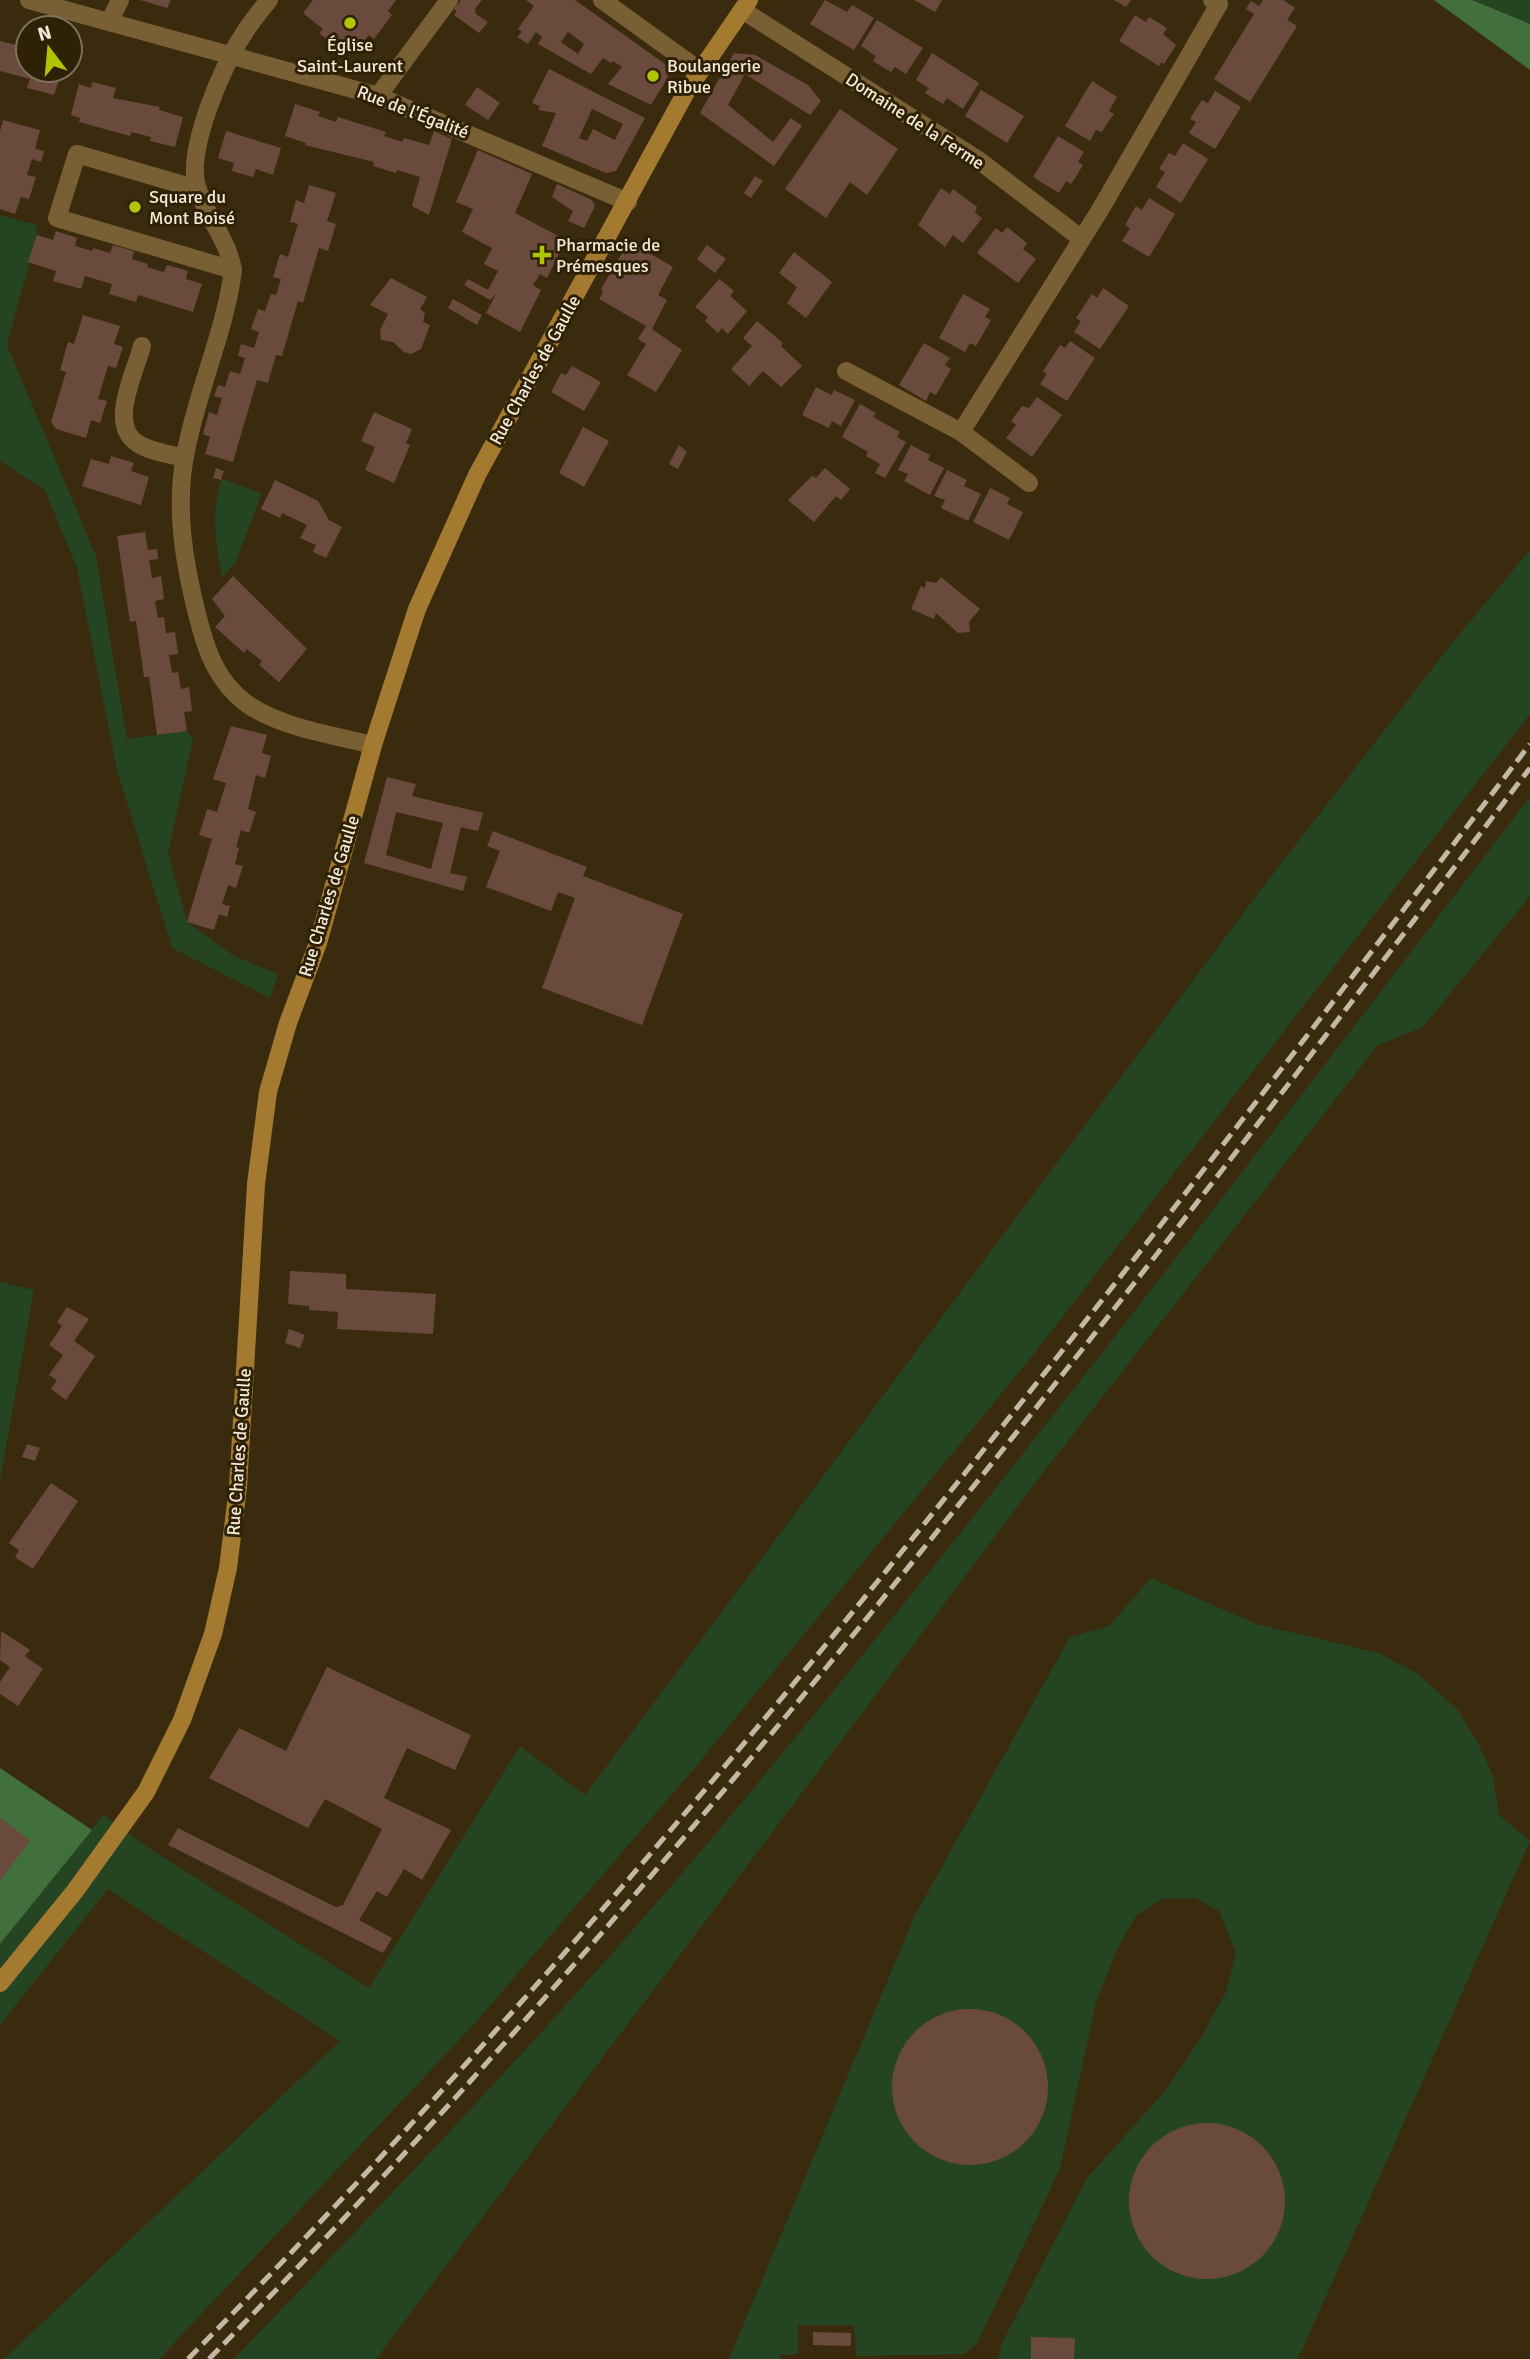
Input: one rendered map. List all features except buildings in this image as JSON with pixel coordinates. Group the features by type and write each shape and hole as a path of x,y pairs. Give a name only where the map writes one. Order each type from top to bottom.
{"street":[{"name":"Rue de l'Égalité","path":"29,0 378,96 628,202"},
{"path":"110,21 120,0"},
{"path":"269,0 231,55 195,154 197,189 224,239 233,270 185,458 181,497 184,551 204,642 215,670 235,694 261,712 373,746"},
{"path":"378,96 449,0"},
{"path":"602,0 699,70"},
{"path":"961,432 1082,239 1219,4 1212,0"},
{"name":"Rue Charles de Gaulle","path":"0,1983 105,1851 146,1792 171,1745 200,1675 219,1611 238,1487 256,1184 264,1115 288,1023 326,918 373,746 407,639 446,542 477,475 699,70 746,5"},
{"name":"Domaine de la Ferme","path":"746,5 977,159 1082,239"},
{"path":"197,189 77,154 57,218 233,270"},
{"path":"142,346 123,412 123,425 136,443 185,458"},
{"path":"846,371 961,432 1029,483"}],"green space":[{"path":"1434,0 1472,0 1530,24 1530,70"},
{"path":"1472,0 1530,0 1530,24"},
{"path":"0,215 36,225 37,235 7,345 96,556 127,739 187,731 193,739 168,853 187,922 234,956 278,974 270,998 172,948 117,770 77,568 45,490 0,461"},
{"path":"222,479 262,493 236,561 222,578 215,515"},
{"path":"1530,550 1530,714 1037,1350 693,1770 476,2022 159,2359 4,2359 340,2041 108,1889 0,2025 0,1944 103,1815 149,1848 369,1988 520,1746 585,1795 1262,888 1452,643"},
{"path":"1530,797 1530,896 1423,1027 1377,1046 1035,1483 376,2359 234,2359 557,2015 743,1801 1043,1428"},
{"path":"0,1282 34,1290 0,1480"},
{"path":"1151,1578 1256,1624 1379,1653 1419,1675 1457,1709 1479,1745 1493,1776 1499,1815 1530,1841 1298,2359 1074,2359 1074,2338 1032,2337 1031,2359 998,2359 1003,2341 1087,2178 1165,2091 1202,2036 1226,1992 1236,1953 1219,1911 1195,1898 1162,1899 1136,1916 1117,1949 1096,2002 1060,2169 977,2344 963,2354 856,2356 854,2325 798,2325 798,2354 780,2355 780,2359 729,2359 915,1915 1070,1637 1109,1626"},
{"path":"0,1768 92,1830 0,1944"}],"railway":[{"path":"188,2359 370,2169 546,1974 717,1775 1049,1368 1530,744"},
{"path":"209,2359 388,2172 561,1980 729,1784 894,1585 1056,1383 1530,768"}],"place":[{"name":"Église Saint-Laurent","path":"350,23"},
{"name":"Boulangerie Ribue","path":"653,76"},
{"name":"Square du Mont Boisé","path":"135,207"},
{"name":"Pharmacie de Prémesques","path":"542,255"}]}
